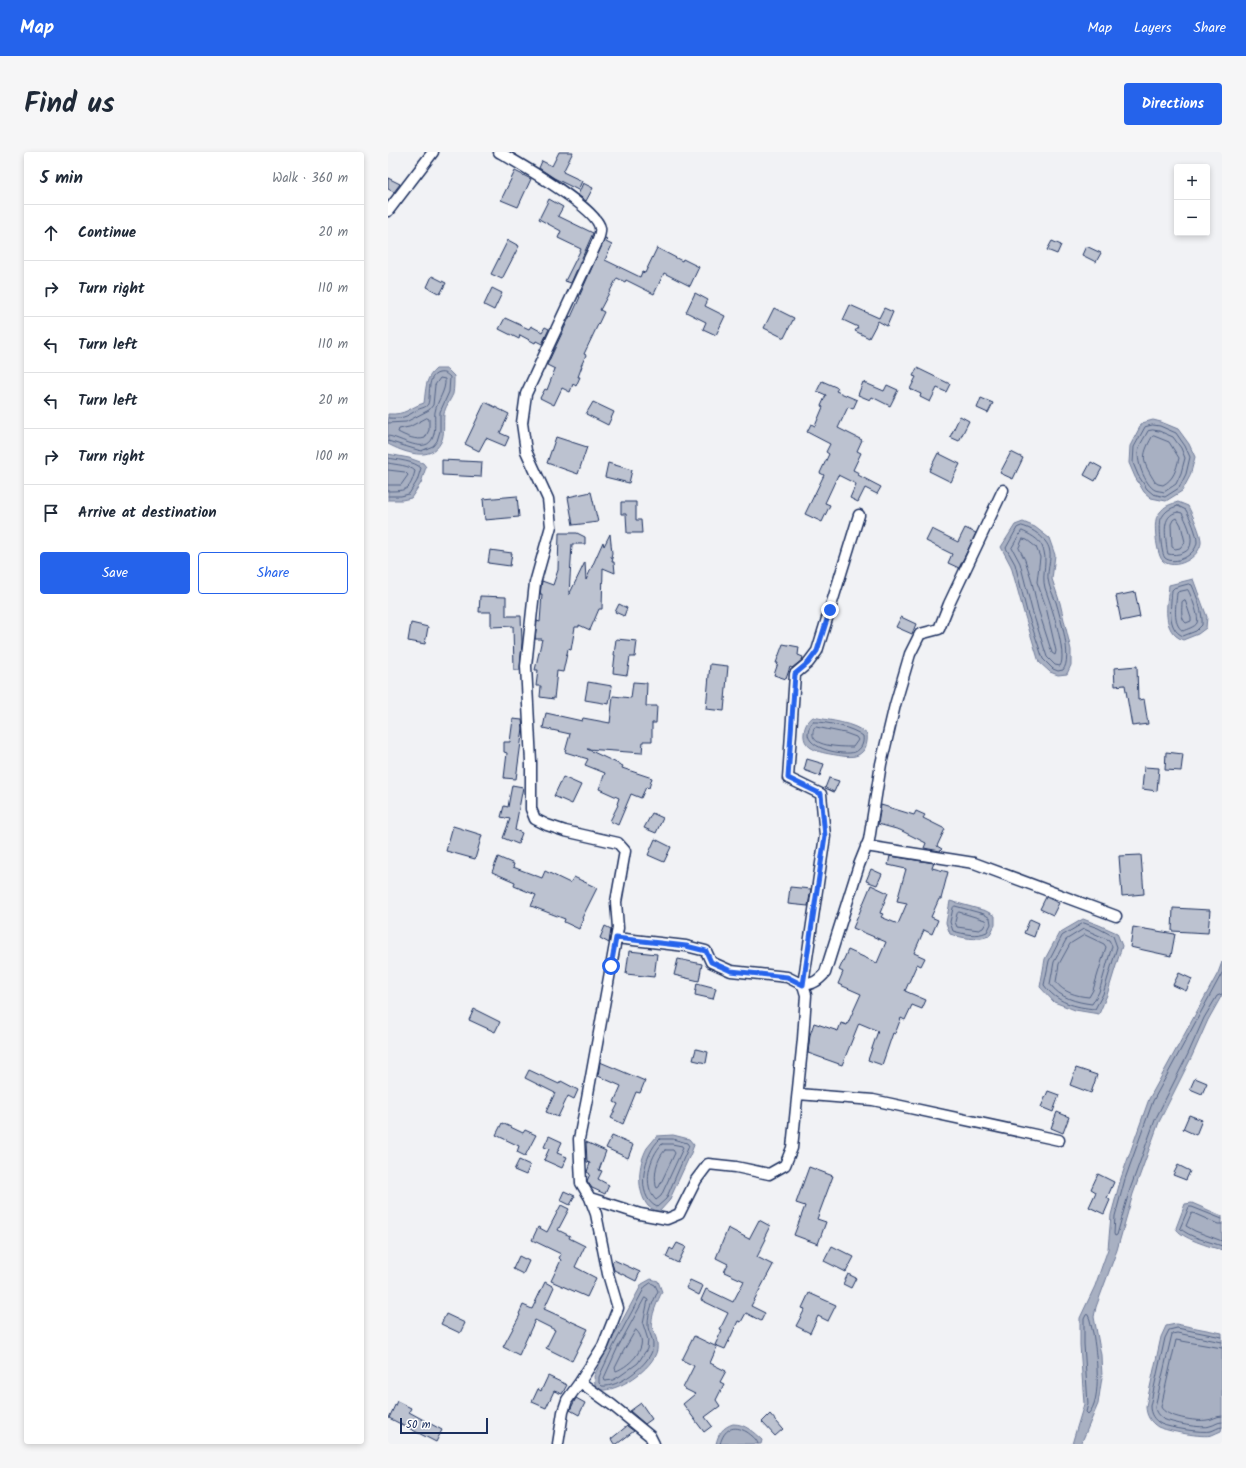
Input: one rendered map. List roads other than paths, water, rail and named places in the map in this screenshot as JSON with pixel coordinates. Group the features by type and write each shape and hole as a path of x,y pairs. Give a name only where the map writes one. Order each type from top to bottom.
{"street":[{"path":"388,211 433,152"},
{"path":"499,152 530,170 576,201 596,219 600,228 598,240 526,394 522,423 526,452 548,499 551,526 535,582 526,666 531,762 531,809 535,819 546,825 565,831 618,843 625,851 616,902 618,928 587,1099 578,1139 581,1183 590,1198 596,1214 608,1274 618,1308 603,1346 567,1400 563,1412 558,1444"},
{"path":"616,938 686,946 706,951 711,962 731,971 787,977 803,985 811,984 825,973 866,846 874,812 881,764 895,705 910,654 920,634 939,629 949,604 1003,490"},
{"path":"590,1198 640,1214 667,1219 679,1214 696,1180 708,1164 736,1166 769,1174 785,1165 792,1148 806,995 803,985 825,836 821,794 788,778 795,674 808,663 817,651 859,515"},
{"path":"866,846 974,863 1116,916"},
{"path":"798,1094 873,1100 1059,1140"},
{"path":"580,1382 612,1405 650,1436 654,1444"}],"water":[{"path":"436,369 447,369 454,376 453,394 446,406 441,442 431,452 424,454 416,454 401,450 388,444 388,414 404,412 424,403 428,380 432,372"},
{"path":"1153,420 1178,429 1189,444 1195,457 1190,476 1182,491 1166,501 1151,498 1144,492 1129,463 1130,446 1142,423"},
{"path":"388,454 409,458 423,463 426,467 421,483 411,498 402,500 388,500"},
{"path":"1178,502 1188,506 1198,530 1201,543 1196,554 1180,564 1174,565 1163,561 1159,554 1156,542 1155,524 1157,516 1164,508"},
{"path":"1023,522 1035,527 1049,538 1055,555 1052,579 1060,603 1071,650 1071,665 1067,674 1058,675 1050,672 1039,662 1011,566 1001,547 1015,525"},
{"path":"1193,579 1207,617 1206,628 1198,634 1183,640 1176,636 1168,624 1167,609 1169,585"},
{"path":"813,717 842,722 861,730 867,734 865,749 858,755 853,756 825,753 814,750 806,743 804,739 805,728 809,720"},
{"path":"950,901 986,911 995,916 995,925 989,936 984,938 970,938 950,934 946,923"},
{"path":"1083,919 1117,933 1122,946 1107,995 1099,1014 1075,1010 1054,1002 1040,987 1045,959 1059,933"},
{"path":"1222,962 1222,995 1208,1020 1159,1122 1133,1194 1117,1250 1096,1307 1094,1317 1101,1355 1102,1377 1098,1404 1081,1444 1072,1444 1084,1404 1080,1345 1080,1318 1095,1286 1108,1249 1111,1215 1121,1178 1149,1099 1218,973"},
{"path":"673,1135 689,1139 694,1145 669,1201 659,1212 649,1207 644,1200 640,1185 640,1169 647,1148 657,1136"},
{"path":"1192,1203 1222,1216 1222,1250 1189,1239 1176,1228 1185,1204"},
{"path":"651,1279 658,1281 662,1292 652,1318 652,1327 657,1343 657,1350 654,1357 649,1365 634,1378 616,1387 607,1390 600,1390 595,1385 594,1376 642,1284"},
{"path":"1176,1324 1222,1333 1222,1427 1221,1431 1212,1435 1193,1435 1163,1429 1153,1423 1149,1418 1146,1409 1161,1337 1166,1326"},
{"path":"733,1424 742,1425 749,1429 762,1440 761,1444 716,1444 722,1431 726,1427"}]}
